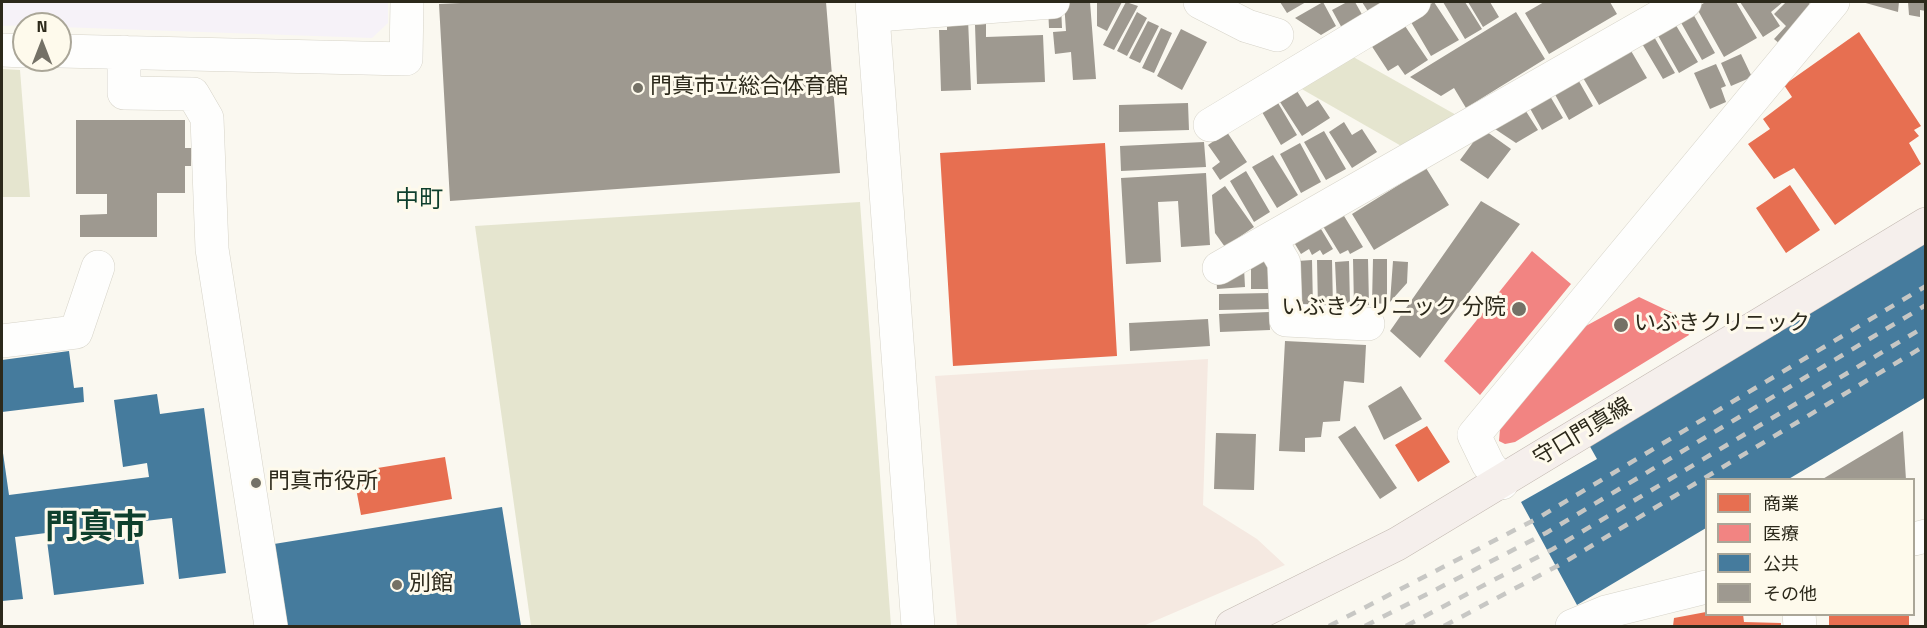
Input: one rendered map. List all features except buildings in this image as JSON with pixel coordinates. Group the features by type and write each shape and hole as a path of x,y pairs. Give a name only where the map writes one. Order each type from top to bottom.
{"main road":[{"name":"守口門真線","path":"1232,627 1397,544 1502,483 1926,224"}],"street":[{"path":"72,51 406,59 407,2"},
{"path":"918,627 873,10 890,14 1053,2"},
{"path":"1200,2 1247,26 1277,35"},
{"path":"1258,2 1298,70"},
{"path":"1210,125 1414,2"},
{"path":"1219,268 1685,2"},
{"path":"1502,483 1488,464 1474,435 1828,4"},
{"path":"124,52 124,93 193,94 207,118 212,249 271,627"},
{"path":"1270,239 1284,263 1286,320 1368,324"},
{"path":"2,341 76,332 98,267"},
{"path":"1579,625 1638,602 1705,586"}],"shaded area":[{"path":"2,2 388,2 388,23 372,38 72,27 72,12 12,12 12,26 2,26"},
{"path":"1208,359 1203,505 1257,539 1285,565 1143,626 957,626 935,376"}],"green space":[{"path":"1348,54 1458,116 1410,151 1293,84"},
{"path":"2,69 20,72 30,197 2,197"},
{"path":"860,202 891,626 531,626 475,226"}],"railway":[{"path":"1329,626 1538,518 1926,286"},
{"path":"1365,626 1546,533 1926,305"},
{"path":"1406,626 1553,549 1926,326"},
{"path":"1444,626 1563,563 1926,345"}],"place":[{"name":"門真市立総合体育館","path":"638,88"},
{"name":"いぶきクリニック 分院","path":"1519,309"},
{"name":"いぶきクリニック","path":"1621,325"},
{"name":"門真市役所","path":"256,483"},
{"name":"別館","path":"397,585"}],"district":[{"name":"中町","path":"419,201"},
{"name":"門真市","path":"96,530"}]}
